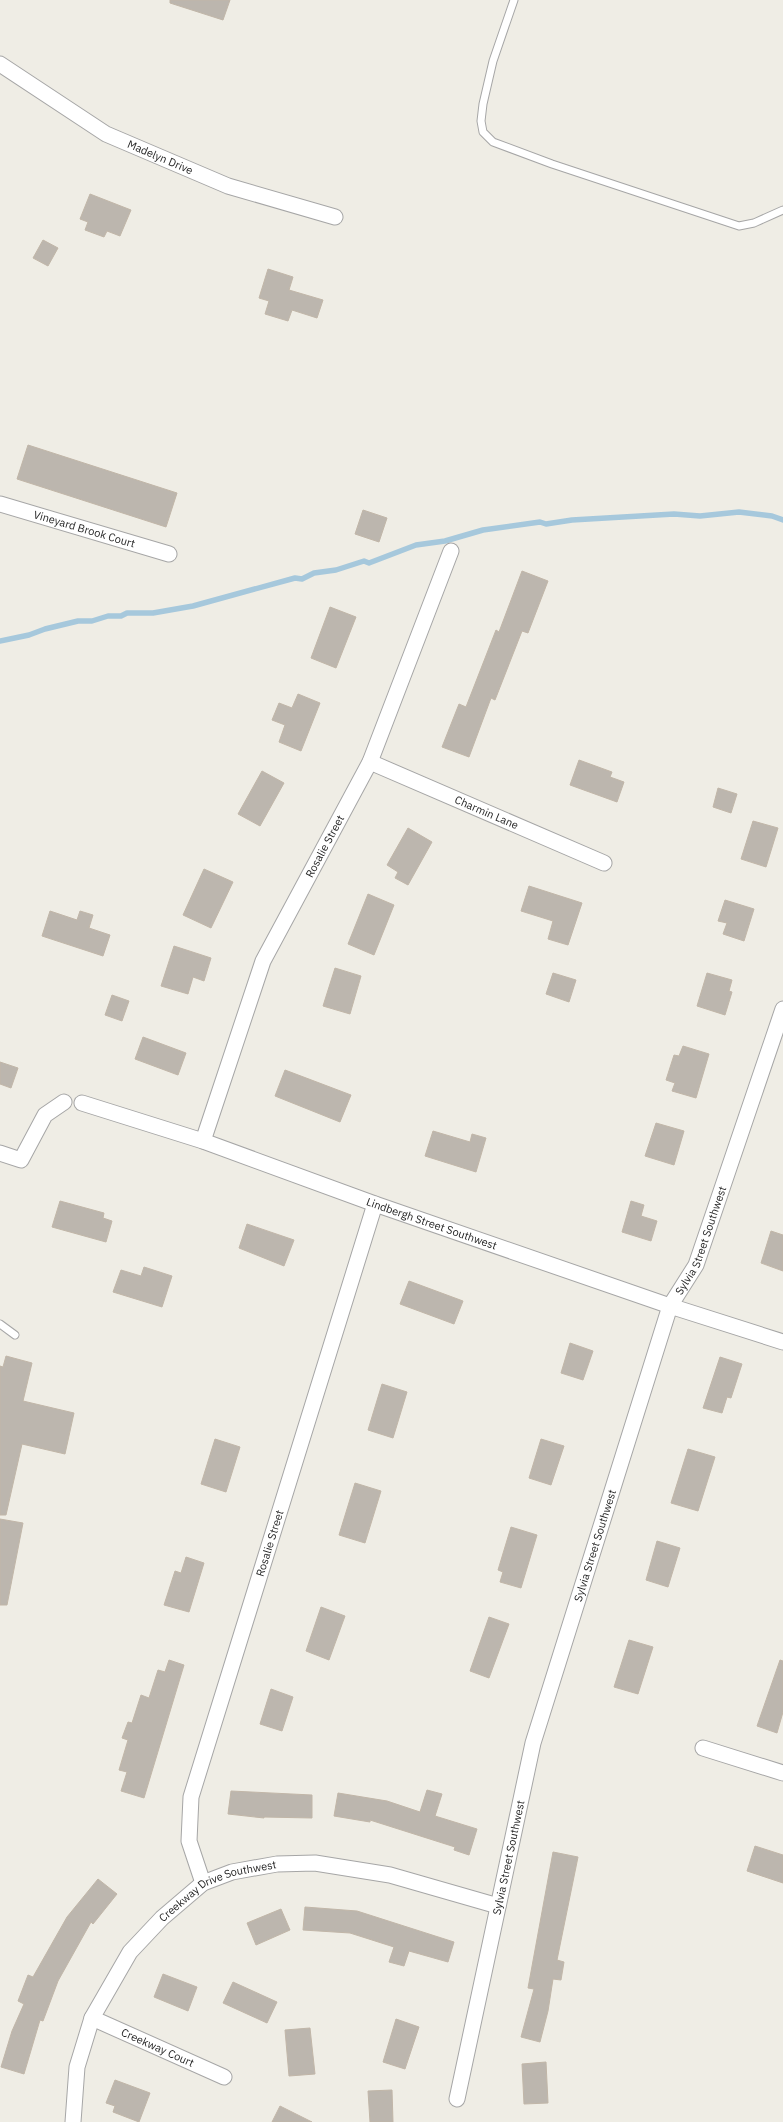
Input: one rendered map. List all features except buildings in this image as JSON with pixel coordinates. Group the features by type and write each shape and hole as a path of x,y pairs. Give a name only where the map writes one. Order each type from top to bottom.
{"street":[{"name":"Madelyn Drive","path":"0,64 106,134 228,186 335,217"},
{"name":"Vineyard Brook Court","path":"0,504 169,554"},
{"name":"Rosalie Street","path":"203,1142 263,961 370,762 451,551"},
{"name":"Charmin Lane","path":"370,762 604,863"},
{"name":"Sylvia Street Southwest","path":"457,2099 533,1743 670,1306 696,1265 783,1008"},
{"path":"0,1154 21,1160 46,1115 64,1102"},
{"name":"Lindbergh Street Southwest","path":"82,1103 203,1142 375,1204 670,1306 783,1342"},
{"name":"Rosalie Street","path":"203,1883 189,1841 191,1797 375,1204"},
{"path":"703,1748 783,1773"},
{"name":"Creekway Drive Southwest","path":"73,2122 77,2067 92,2018 130,1952 162,1918 203,1883 232,1872 277,1864 315,1863 390,1875 498,1906"},
{"name":"Creekway Court","path":"92,2018 224,2078"}],"lane":[{"path":"514,0 493,61 483,104 481,121 483,132 493,142 559,166 739,226 754,223 783,210"},
{"path":"0,1324 15,1335"}],"waterway":[{"path":"0,641 29,635 45,629 78,621 92,621 108,616 121,616 127,613 153,613 193,606 295,578 302,579 314,573 336,570 364,561 369,563 416,545 445,541 483,530 540,522 546,524 572,520 674,514 700,516 739,512 772,516 783,520"}]}
